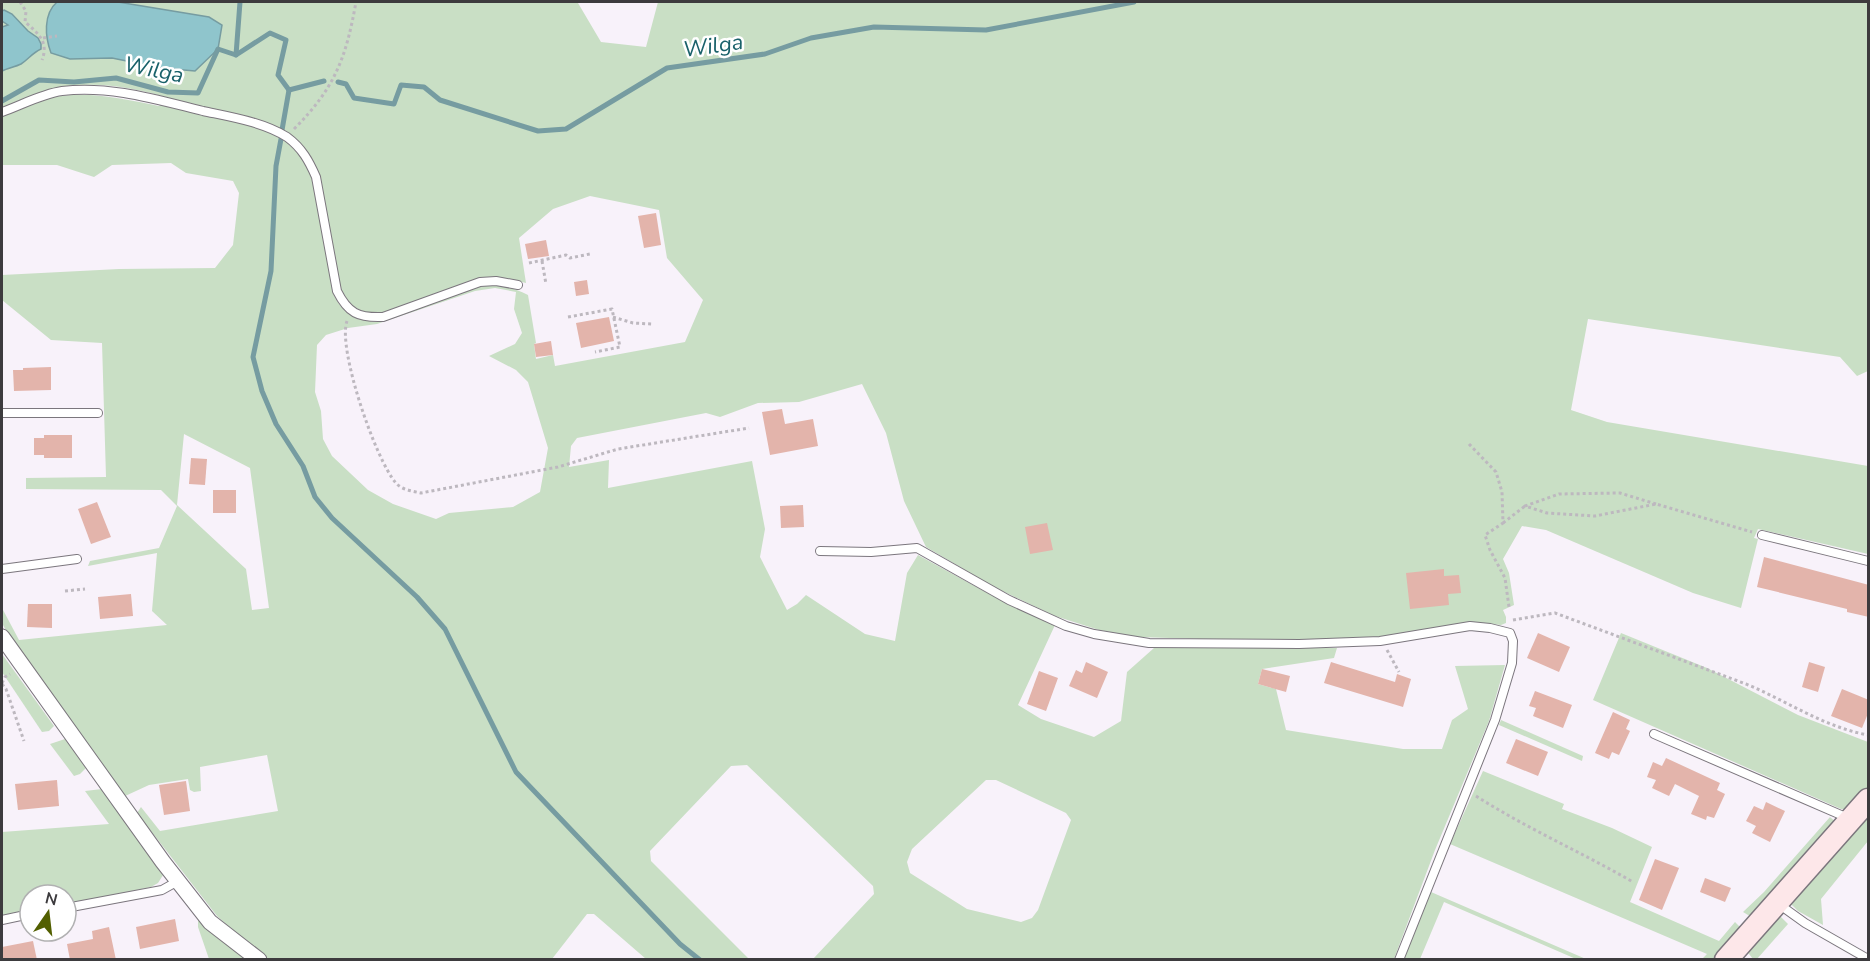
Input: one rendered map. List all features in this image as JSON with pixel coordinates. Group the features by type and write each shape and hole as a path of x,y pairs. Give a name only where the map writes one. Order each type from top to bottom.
{"street":[{"path":"2,638 210,922 259,960"},
{"path":"1726,960 1869,800"}],"lane":[{"path":"2,112 61,91 102,91 132,95 232,118 268,128 286,137 300,148 310,161 316,177 337,291 344,305 355,314 368,318 383,317 480,282 496,281 518,285"},
{"path":"2,414 98,413"},
{"path":"1762,535 1869,561"},
{"path":"820,551 871,552 917,548 1009,600 1057,622 1094,634 1149,643 1299,644 1380,641 1470,626 1510,633 1512,663 1506,688 1399,960"},
{"path":"2,569 77,559"},
{"path":"1654,734 1851,820"},
{"path":"78,906 162,890 178,881"},
{"path":"1777,902 1788,913 1869,959"},
{"path":"2,920 18,917"}],"path":[{"path":"20,2 26,11 25,22 43,38 45,52 42,60"},
{"path":"286,137 324,96 336,75 350,35 356,2"},
{"path":"43,38 57,36"},
{"path":"529,264 566,255 570,258 590,254"},
{"path":"542,261 546,284"},
{"path":"568,317 612,309 620,347 595,352"},
{"path":"355,314 346,322 345,333 358,396 380,459 396,484 405,490 421,493 558,467 618,449 749,428"},
{"path":"613,317 633,323 652,324"},
{"path":"1469,444 1496,472 1502,492 1503,523"},
{"path":"1509,607 1505,578 1485,535 1525,506 1559,494 1620,493 1762,535"},
{"path":"1525,506 1547,513 1595,516 1656,504"},
{"path":"65,591 85,589"},
{"path":"1512,621 1555,613 1771,694 1811,717 1852,732 1869,735"},
{"path":"1384,646 1399,672"},
{"path":"5,677 2,684 6,689 24,741"},
{"path":"1467,790 1540,834 1591,858 1633,882"}],"green space":[{"path":"2,2 578,3 601,42 646,47 658,2 1868,2 1868,371 1857,376 1840,357 1588,319 1571,410 1607,422 1868,466 1868,554 1758,529 1754,538 1758,539 1741,608 1693,593 1546,530 1522,526 1503,559 1509,573 1514,605 1503,610 1506,623 1501,625 1472,622 1379,638 1299,642 1138,637 1099,630 1055,616 994,587 926,547 904,501 886,433 862,384 799,402 758,403 720,417 706,413 577,438 571,446 569,467 609,460 608,488 752,461 765,529 760,557 787,610 806,595 865,634 895,641 907,573 918,555 991,595 1055,625 1018,705 1041,719 1094,737 1121,721 1127,672 1154,648 1337,648 1334,658 1262,669 1258,684 1276,689 1286,730 1403,749 1442,749 1452,720 1468,709 1455,666 1505,665 1489,721 1435,850 1394,959 813,959 874,894 873,886 747,765 731,766 650,851 651,861 749,959 646,959 594,914 587,914 552,959 269,959 249,945 217,916 137,813 141,807 160,831 278,811 267,755 200,767 201,791 190,790 188,779 149,785 123,797 15,648 2,623 2,608 19,640 167,625 152,611 157,553 88,566 90,561 159,548 177,506 161,490 26,489 26,478 106,477 102,343 51,340 2,300 2,275 119,269 215,268 233,245 239,193 233,181 186,173 171,163 112,165 94,177 57,165 2,165 2,116 31,104 49,98 91,95 159,106 169,98 129,88 86,85 52,90 2,107","holes":["295,140 304,148 316,166 340,288 356,308 366,312 381,313 478,279 506,278 526,283 519,238 553,209 590,196 659,210 667,258 703,300 685,342 555,366 553,355 536,359 534,344 536,343 528,295 497,286 478,287 376,322 356,317 341,306 333,293 309,169 293,148","495,288 516,292 514,309 522,333 515,344 489,356 516,370 528,382 548,448 540,492 513,507 449,513 436,519 393,504 368,490 332,456 323,439 321,411 315,392 317,345 326,335 348,328 377,324 475,291","184,434 250,468 269,608 252,610 246,569 177,505","986,780 996,780 1066,813 1071,820 1038,910 1032,918 1021,922 967,909 910,873 907,862 912,849"]},
{"path":"1621,633 1707,668 1798,715 1868,742 1868,789 1851,809 1841,809 1593,700"},
{"path":"2,654 54,726 49,731 42,732 2,672"},
{"path":"1501,720 1583,756 1582,761 1499,725"},
{"path":"65,739 86,768 74,776 50,744"},
{"path":"1483,771 1564,804 1562,809 1612,828 1652,847 1630,902 1719,941 1735,922 1741,928 1716,959 1702,959 1707,954 1450,844"},
{"path":"102,789 165,872 158,883 151,887 78,902 78,883 18,883 18,913 2,916 2,832 109,824 85,791"},
{"path":"1868,812 1868,841 1821,899 1823,925 1798,911 1789,902"},
{"path":"1830,817 1838,824 1753,918 1743,912 1764,892"},
{"path":"1431,892 1586,959 1576,959 1444,902 1420,959 1402,960"},
{"path":"1780,916 1788,924 1757,959 1753,959 1745,949"},
{"path":"198,920 216,937 246,959 209,959 198,927"}],"water":[{"path":"57,2 118,2 209,17 222,25 218,49 195,71 161,68 112,58 70,59 51,53 49,47 47,19"},
{"path":"4,10 12,14 38,38 41,49 21,64 2,71 2,27 8,25 2,21"}],"building":[{"path":"656,213 661,245 644,248 638,216"},
{"path":"546,240 549,256 528,259 525,244"},
{"path":"587,280 589,294 576,296 574,282"},
{"path":"609,317 614,341 581,348 576,323"},
{"path":"551,341 553,355 536,357 534,344"},
{"path":"51,367 51,390 14,391 13,370"},
{"path":"782,409 785,424 813,419 818,446 770,455 762,412"},
{"path":"44,435 72,435 72,458 44,458 44,455 34,455 34,438 44,438"},
{"path":"191,458 207,459 205,485 189,484"},
{"path":"213,490 236,490 236,513 213,513"},
{"path":"97,502 111,537 91,544 78,509"},
{"path":"803,505 804,527 781,528 780,506"},
{"path":"1047,523 1053,550 1030,554 1025,527"},
{"path":"1764,557 1869,585 1869,617 1847,612 1847,609 1757,587"},
{"path":"1444,569 1444,576 1459,575 1461,593 1448,594 1449,605 1410,609 1406,573"},
{"path":"131,594 133,616 100,619 98,597"},
{"path":"28,604 52,604 52,628 27,627"},
{"path":"1538,633 1570,647 1559,672 1527,658"},
{"path":"1086,662 1108,672 1097,698 1069,686 1076,670 1082,673"},
{"path":"1331,662 1395,682 1397,674 1411,679 1403,707 1324,683"},
{"path":"1809,662 1825,667 1818,692 1802,687"},
{"path":"1262,669 1290,676 1286,692 1258,684"},
{"path":"1039,671 1058,678 1046,711 1027,704"},
{"path":"1842,689 1869,700 1869,711 1862,728 1831,716"},
{"path":"1535,691 1572,705 1563,728 1533,716 1536,708 1529,706"},
{"path":"1613,712 1630,720 1626,729 1630,731 1619,755 1612,752 1609,759 1595,753"},
{"path":"1516,739 1548,752 1538,776 1506,763"},
{"path":"1666,758 1720,783 1717,790 1725,794 1714,818 1707,816 1706,820 1691,814 1699,796 1675,784 1669,796 1652,788 1656,780 1647,777 1653,762 1662,766"},
{"path":"57,780 59,806 18,810 15,784"},
{"path":"186,781 190,811 164,815 159,785"},
{"path":"1766,802 1785,811 1770,842 1752,833 1756,826 1746,821 1754,806 1763,810"},
{"path":"1655,859 1679,868 1662,910 1639,900"},
{"path":"1705,878 1731,888 1725,902 1700,892"},
{"path":"175,919 179,941 140,949 136,927"},
{"path":"109,927 116,960 70,960 67,944 93,939 92,931"},
{"path":"33,943 37,960 2,960 2,947"}],"waterway":[{"path":"236,55 240,2"},
{"name":"Wilga","path":"338,82 346,84 354,98 394,104 401,85 424,87 440,100 538,131 566,129 667,68 765,54 811,38 874,27 986,30 1134,2"},
{"name":"Wilga","path":"2,101 39,80 74,82 116,78 168,92 198,93 218,49 236,55 270,33 286,40 278,75 289,90"},
{"name":"Wilga","path":"289,90 324,81"},
{"path":"282,130 289,90"},
{"path":"281,139 276,166 271,271 253,357 262,391 276,424 303,466 315,497 332,518 417,597 445,629 516,772 680,944 700,960"}]}
